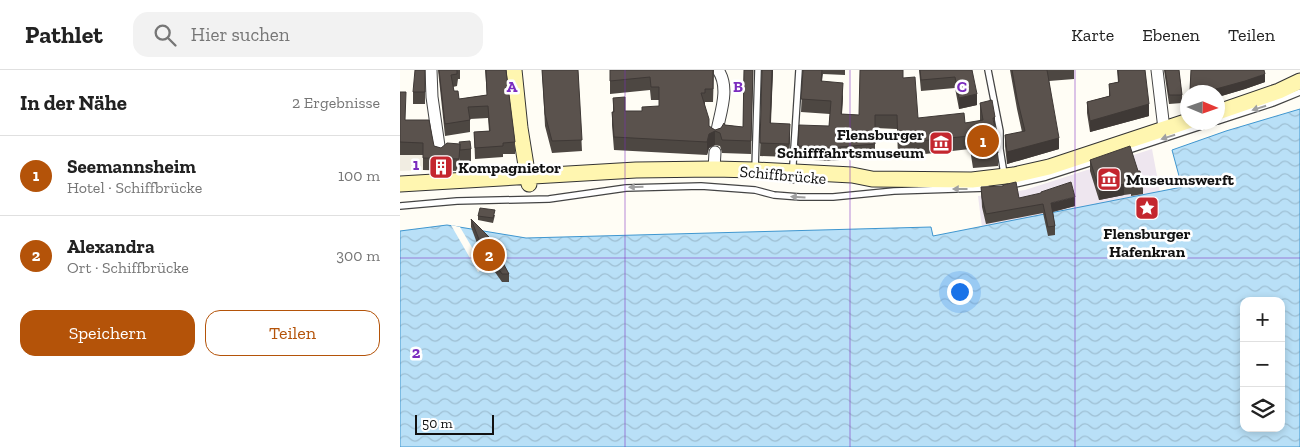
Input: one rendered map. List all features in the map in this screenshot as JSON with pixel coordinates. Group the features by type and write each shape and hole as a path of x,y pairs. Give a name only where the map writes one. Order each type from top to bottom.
{"main road":[{"path":"514,70 520,128 529,181"},
{"path":"525,70 529,128 529,181"},
{"path":"1225,109 1300,81"},
{"name":"Schiffbrücke","path":"400,184 852,175 872,179 972,180 1001,183 1180,123"},
{"name":"Schiffbrücke","path":"400,193 636,170 755,170 792,176"}],"street":[{"path":"431,70 432,97 440,152"},
{"path":"716,136 724,83 718,70"},
{"path":"1157,70 1164,128"},
{"path":"714,169 715,152"}],"lane":[{"path":"755,170 758,70"},
{"path":"792,176 799,70"},
{"path":"988,70 1000,131 1001,183"},
{"path":"1225,119 1300,92"},
{"path":"1116,154 1191,130"},
{"name":"Schiffbrücke","path":"400,206 457,201 549,199 626,188 701,186 755,190 800,197 833,197 1001,183 1046,177 1098,160"}],"shaded area":[{"name":"Museumswerft","path":"1152,149 1160,192 982,228 978,196 1025,190"},
{"path":"400,155 423,155 423,170 400,171"}],"water":[{"path":"1300,109 1300,447 400,447 400,231 447,225 526,238 931,227 933,236 1182,187 1172,150 1226,131"}],"pier":[{"path":"451,225 460,227 484,268 478,272"}],"building":[{"path":"415,70 425,70 425,92 413,92"},
{"path":"439,70 457,70 457,74 451,75 454,91 458,91 459,99 487,95 486,70 506,70 515,142 503,143 503,146 475,148 474,132 490,131 488,106 468,107 470,120 445,124"},
{"path":"542,70 578,70 582,140 552,141 545,114"},
{"path":"610,70 713,70 713,89 705,89 705,93 701,93 709,119 709,126 715,130 721,128 724,123 725,125 743,127 744,70 753,70 751,141 722,140 720,133 715,131 709,134 707,142 614,137 613,98 625,97 625,111 642,111 642,107 659,106 659,87 651,87 650,77 610,81"},
{"path":"762,70 772,70 770,123 790,124 789,144 760,143"},
{"path":"803,70 822,70 821,81 843,83 841,114 859,115 860,70 903,70 903,78 915,77 918,118 964,113 965,123 983,120 980,103 992,100 998,153 973,155 970,136 898,143 897,115 875,115 875,144 828,148 798,146 799,125 829,126 831,101 801,99"},
{"path":"920,70 972,70 977,94 959,98 955,77 921,80"},
{"path":"1012,70 1047,70 1059,138 1007,152 1005,135 1025,131"},
{"path":"1118,70 1145,70 1149,104 1090,121 1087,102 1110,96 1109,84 1119,82"},
{"path":"1165,70 1179,70 1180,95 1169,95"},
{"path":"1191,70 1264,70 1265,74 1225,86 1190,85"},
{"path":"400,92 406,92 405,120 429,120 434,146 441,148 447,143 460,144 459,159 423,158 423,143 400,142"},
{"path":"470,141 471,149 460,150 459,142"},
{"path":"1130,146 1143,183 1131,185 1131,183 1099,189 1090,160"},
{"path":"1016,182 1019,198 1041,193 1071,182 1075,197 1051,203 1055,226 1048,227 1043,204 986,214 981,187 1003,186"},
{"path":"480,208 495,210 493,218 478,216"},
{"path":"471,219 489,237 509,274 502,274 480,242"}],"place":[{"name":"Seemannsheim","path":"983,141"},
{"name":"Flensburger Schifffahrtsmuseum","path":"941,143"},
{"name":"Kompagnietor","path":"441,167"},
{"name":"Museumswerft","path":"1109,179"},
{"name":"Flensburger Hafenkran","path":"1147,208"},
{"name":"Alexandra","path":"489,255"}]}
